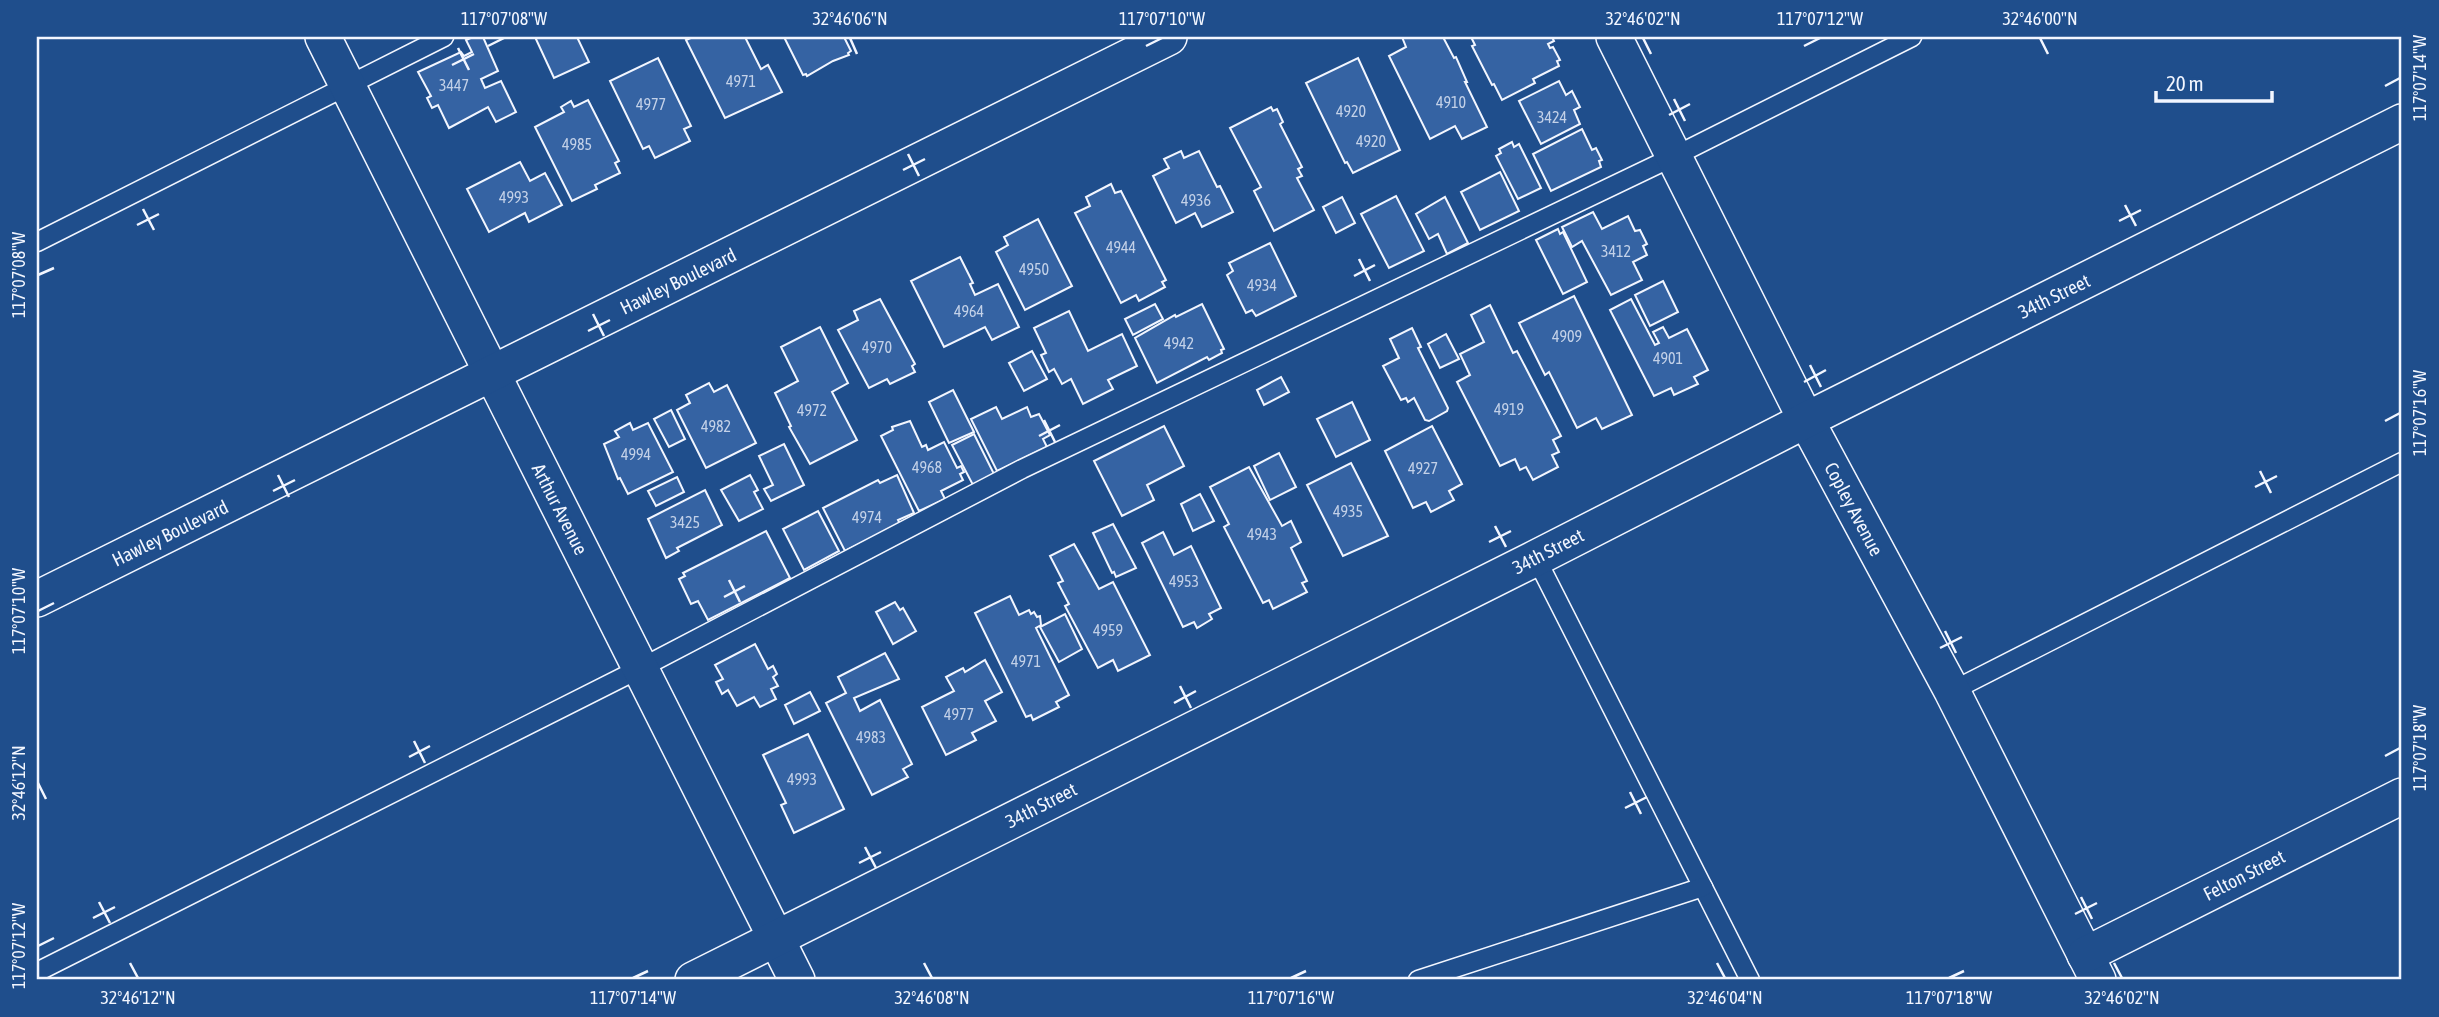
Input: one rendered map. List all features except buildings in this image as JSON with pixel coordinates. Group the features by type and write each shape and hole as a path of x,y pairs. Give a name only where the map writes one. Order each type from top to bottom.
{"street":[{"name":"Arthur Avenue","path":"323,37 797,980"},
{"name":"Hawley Boulevard","path":"37,599 1169,37"},
{"name":"Copley Avenue","path":"1614,37 1806,419 1952,691 2092,968"},
{"name":"34th Street","path":"693,980 2402,122"},
{"name":"Felton Street","path":"2092,968 2402,796"}],"lane":[{"path":"37,242 444,37"},
{"path":"37,972 641,668 1022,470 1675,156 1912,37"},
{"path":"1952,691 2402,462"},
{"path":"1536,558 1750,980"},
{"path":"1418,980 1703,887"}]}
